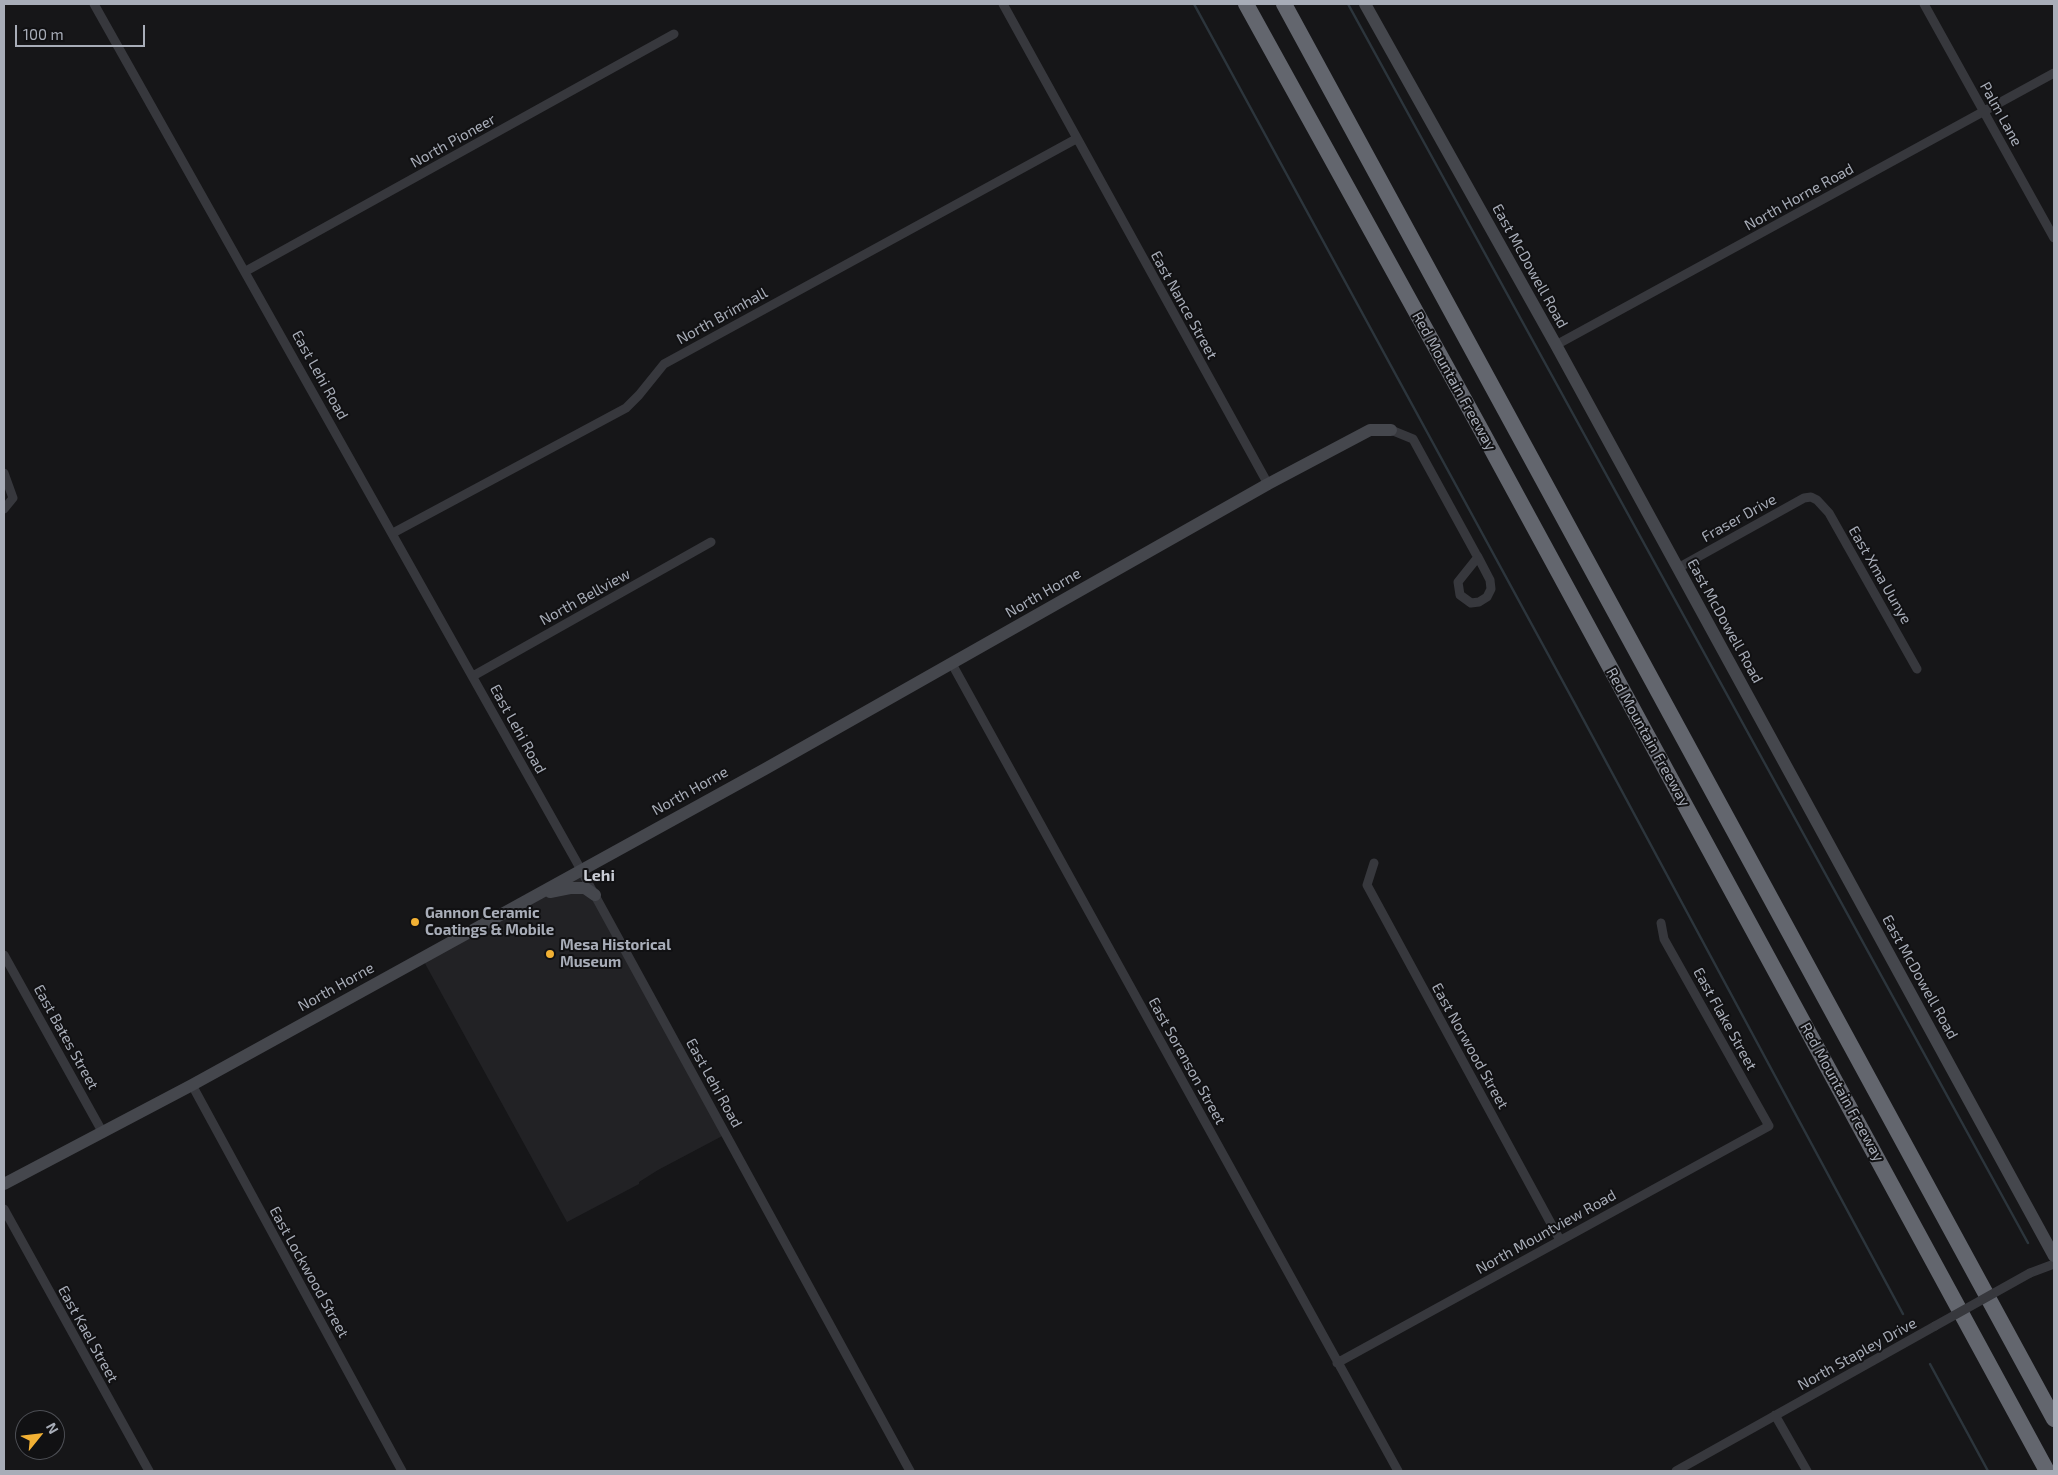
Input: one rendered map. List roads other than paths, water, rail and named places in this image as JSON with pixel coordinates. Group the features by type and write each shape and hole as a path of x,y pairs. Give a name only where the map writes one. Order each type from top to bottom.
{"highway":[{"name":"Red Mountain Freeway","path":"1246,4 1479,426 2048,1471"},
{"name":"Red Mountain Freeway","path":"1284,4 2054,1419"}],"street":[{"name":"East Lehi Road","path":"94,4 595,895 910,1471"},
{"name":"East Nance Street","path":"1003,4 1268,484"},
{"name":"East McDowell Road","path":"1364,4 1556,345 2054,1256"},
{"name":"Palm Lane","path":"1924,4 2054,238"},
{"name":"North Pioneer","path":"246,272 674,34"},
{"name":"North Horne Road","path":"1556,345 2054,73"},
{"name":"North Brimhall","path":"393,533 626,408 664,364 1076,139"},
{"name":"North Horne","path":"4,1184 192,1085 522,903 952,664 1268,484 1370,430 1392,430"},
{"path":"1392,430 1413,439 1478,557 1490,580 1491,589 1484,600 1470,603 1460,595 1458,582 1478,557"},
{"path":"4,473 13,498 4,509"},
{"name":"Fraser Drive","path":"1678,568 1808,496 1815,499"},
{"name":"East Xma Uunye","path":"1815,499 1829,513 1917,669"},
{"name":"North Bellview","path":"473,676 711,542"},
{"name":"East Sorenson Street","path":"952,664 1398,1471"},
{"name":"East Norwood Street","path":"1374,863 1366,886 1560,1240"},
{"path":"522,903 548,893 570,888 585,888 595,895"},
{"name":"East Flake Street","path":"1661,923 1664,939 1769,1126"},
{"name":"East Bates Street","path":"4,955 103,1133"},
{"name":"East Lockwood Street","path":"192,1085 402,1471"},
{"name":"North Mountview Road","path":"1337,1363 1769,1126"},
{"name":"East Kael Street","path":"4,1209 149,1471"},
{"name":"North Stapley Drive","path":"1676,1471 2030,1273 2054,1264"},
{"path":"1775,1415 1807,1471"}],"waterway":[{"path":"1194,4 1574,702 1903,1314"},
{"path":"1348,4 2028,1243"},
{"path":"1930,1364 1988,1471"}],"place":[{"name":"Gannon Ceramic Coatings & Mobile","path":"415,922"},
{"name":"Mesa Historical Museum","path":"550,954"}],"district":[{"name":"Lehi","path":"599,876"}]}
